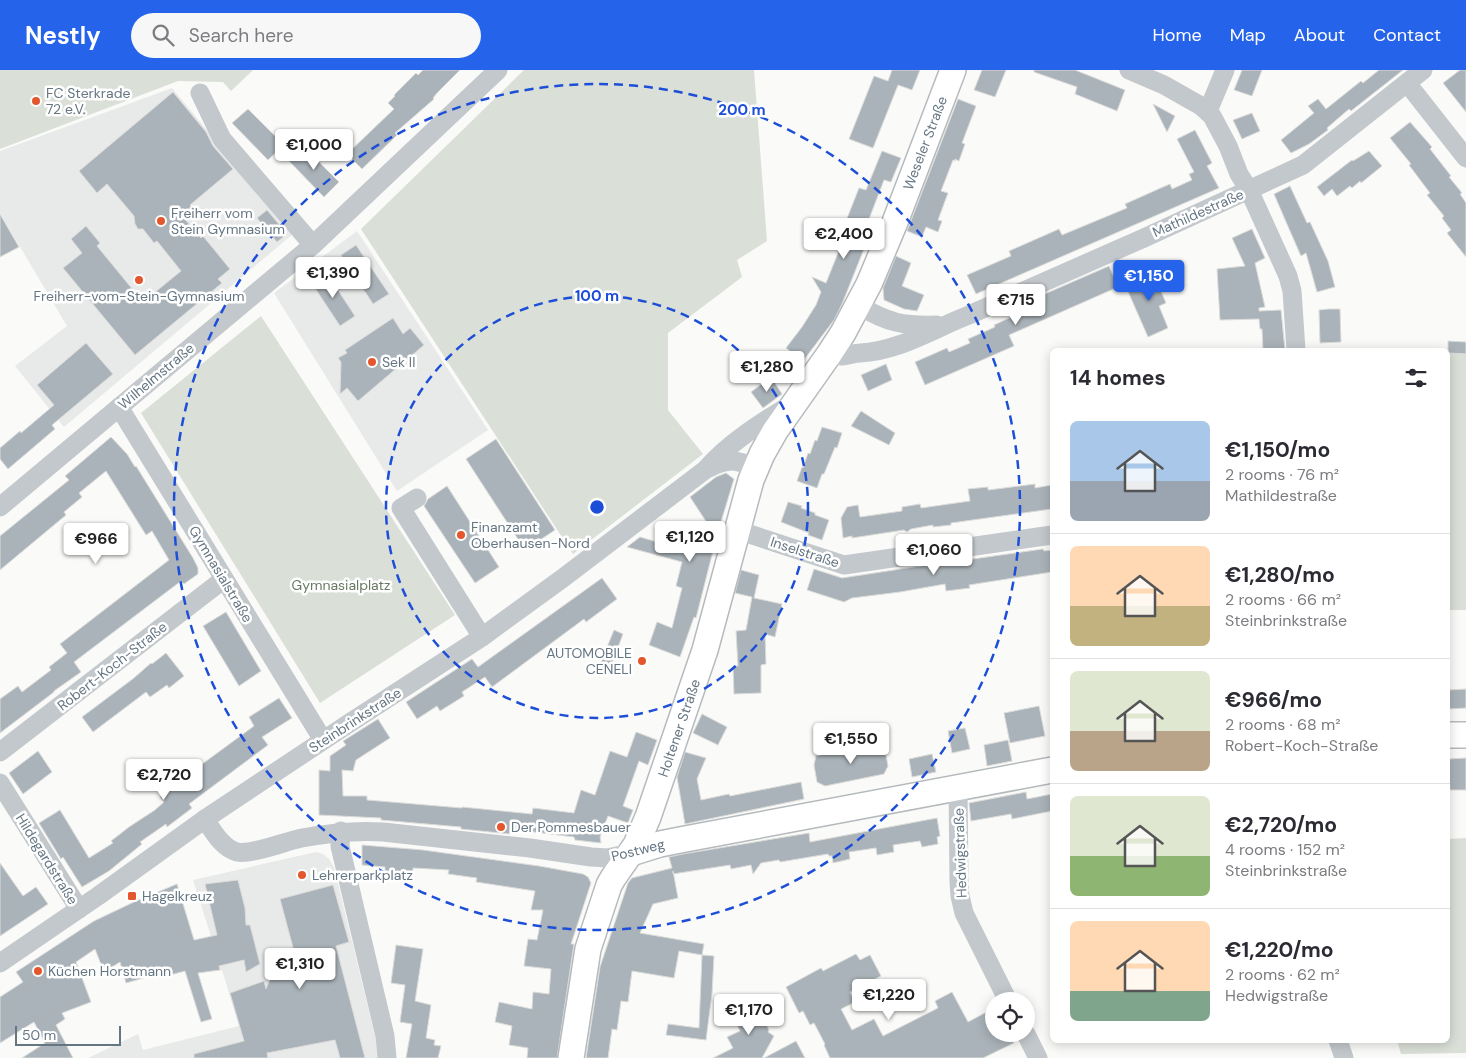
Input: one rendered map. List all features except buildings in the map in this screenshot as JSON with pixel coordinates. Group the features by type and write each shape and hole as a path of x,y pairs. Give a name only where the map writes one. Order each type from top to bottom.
{"main road":[{"name":"Weseler Straße","path":"797,400 830,353 858,305 876,269 953,70"},
{"name":"Holtener Straße","path":"571,1058 588,949 609,885 612,878 636,846 643,830 705,650 756,467 775,432 797,400"},
{"path":"1450,735 1466,735"},
{"name":"Postweg","path":"631,853 680,840 1050,770"}],"street":[{"name":"Wilhelmstraße","path":"3,499 119,407 313,245 498,70"},
{"path":"1129,70 1164,85 1193,101 1215,120 1288,276 1292,291 1296,348"},
{"path":"1208,112 1224,70"},
{"name":"Mathildestraße","path":"830,353 842,356 872,352 890,349 914,340 1302,165 1423,70"},
{"path":"1407,83 1466,158"},
{"path":"200,93 222,139 313,245"},
{"name":"Mathildestraße","path":"858,305 872,314 889,321 907,325 944,325"},
{"name":"Steinbrinkstraße","path":"0,963 205,819 482,637 705,470 720,454 761,423 797,400"},
{"name":"Gymnasialstraße","path":"119,407 323,740"},
{"name":"Steinbrinkstraße","path":"705,470 727,461 736,460 756,467"},
{"path":"417,498 401,508 482,637"},
{"name":"Inselstraße","path":"737,530 844,565 1050,535"},
{"name":"Robert-Koch-Straße","path":"0,752 224,579"},
{"name":"Hildegardstraße","path":"0,783 79,909"},
{"name":"Hedwigstraße","path":"958,787 960,896 964,913 1003,992"},
{"name":"Postweg","path":"205,819 219,839 238,852 254,850 300,838 360,830 521,846 607,858 631,853"},
{"path":"341,832 340,846 385,1036 387,1058"},
{"path":"1030,1042 1038,1058"},
{"path":"1339,1043 1344,1058"}],"shaded area":[{"name":"Freiherr-vom-Stein-Gymnasium","path":"172,88 293,234 64,427 15,366 67,326 0,213 0,151"},
{"name":"Freiherr-vom-Stein-Gymnasium","path":"357,231 488,430 397,491 274,293"},
{"path":"316,852 323,854 329,859 334,867 376,1040 377,1058 88,1058 138,1034 143,1050 239,1026 222,970 219,971 215,949 193,880"}],"green space":[{"path":"0,70 253,70 231,91 223,82 178,81 0,149"},
{"path":"524,70 754,70 767,241 737,260 742,277 668,333 668,410 703,454 573,554 361,229"},
{"name":"Gymnasialplatz","path":"261,316 455,615 320,703 141,413"},
{"path":"1450,353 1466,354 1466,610 1450,610"},
{"path":"1466,838 1466,1053 1401,1054 1398,1043 1450,1043 1450,839"}],"place":[{"name":"FC Sterkrade 72 e.V.","path":"36,101"},
{"name":"Freiherr vom Stein Gymnasium","path":"161,221"},
{"name":"Freiherr-vom-Stein-Gymnasium","path":"139,280"},
{"name":"Sek II","path":"372,362"},
{"name":"Finanzamt Oberhausen-Nord","path":"461,535"},
{"name":"AUTOMOBILE CENELI","path":"642,661"},
{"name":"Der Pommesbauer","path":"501,827"},
{"name":"Lehrerparkplatz","path":"302,875"},
{"name":"Hagelkreuz","path":"132,896"},
{"name":"Küchen Horstmann","path":"38,971"}]}
